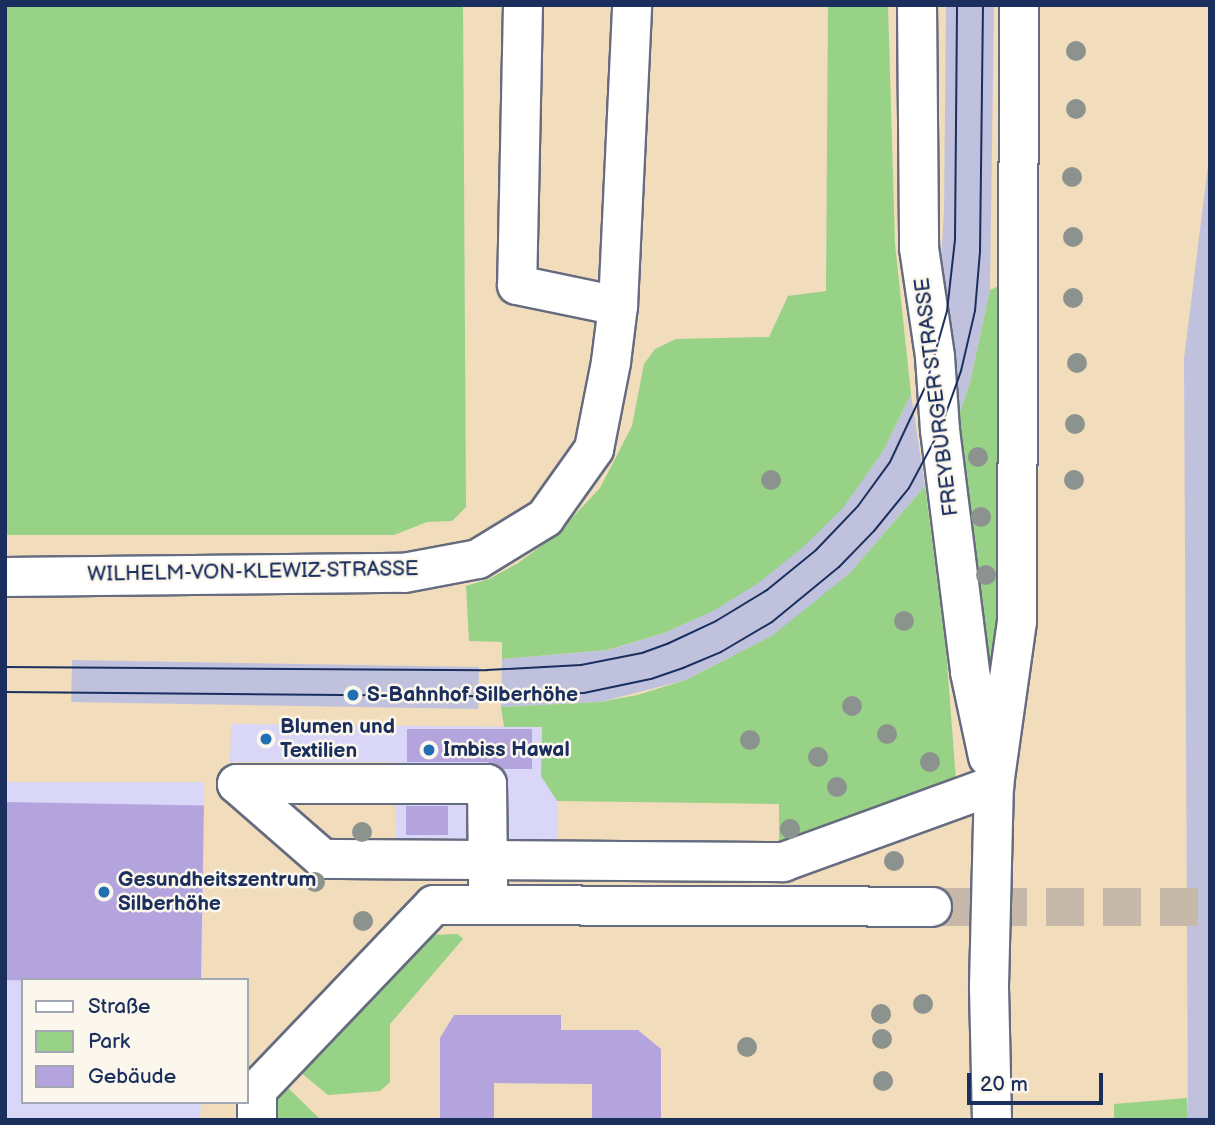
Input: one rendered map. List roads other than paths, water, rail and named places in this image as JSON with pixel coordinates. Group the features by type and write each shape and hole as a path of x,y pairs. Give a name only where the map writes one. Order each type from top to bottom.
{"street":[{"path":"523,5 517,285 618,306"},
{"name":"WILHELM-VON-KLEWIZ-STRASSE","path":"5,577 404,573 478,559 545,518 594,449 611,362 618,306 632,5"},
{"name":"FREYBURGER STRASSE","path":"917,5 919,248 935,357 940,430 970,672 994,785"},
{"name":"FREYBURGER STRASSE","path":"992,1120 989,986 994,785 1017,622 1019,5"},
{"path":"488,905 488,859 487,783 237,784 323,859 488,859 783,862 994,785"},
{"path":"257,1120 257,1090 433,905 488,905 810,922 932,907"}],"tunnel":[{"path":"932,907 1210,907"}],"tram line":[{"path":"5,667 487,670 581,665 642,653 667,644 716,621 767,590 816,550 858,506 890,462 926,385 947,311 955,240 957,5"},
{"path":"5,692 486,696 584,693 651,679 683,668 721,652 772,622 839,567 874,531 909,488 940,430 961,371 975,311 980,251 983,5"}],"place":[{"name":"S-Bahnhof Silberhöhe","path":"353,695"},
{"name":"Blumen und Textilien","path":"266,739"},
{"name":"Imbiss Hawal","path":"429,750"},
{"name":"Gesundheitszentrum Silberhöhe","path":"104,892"}]}
